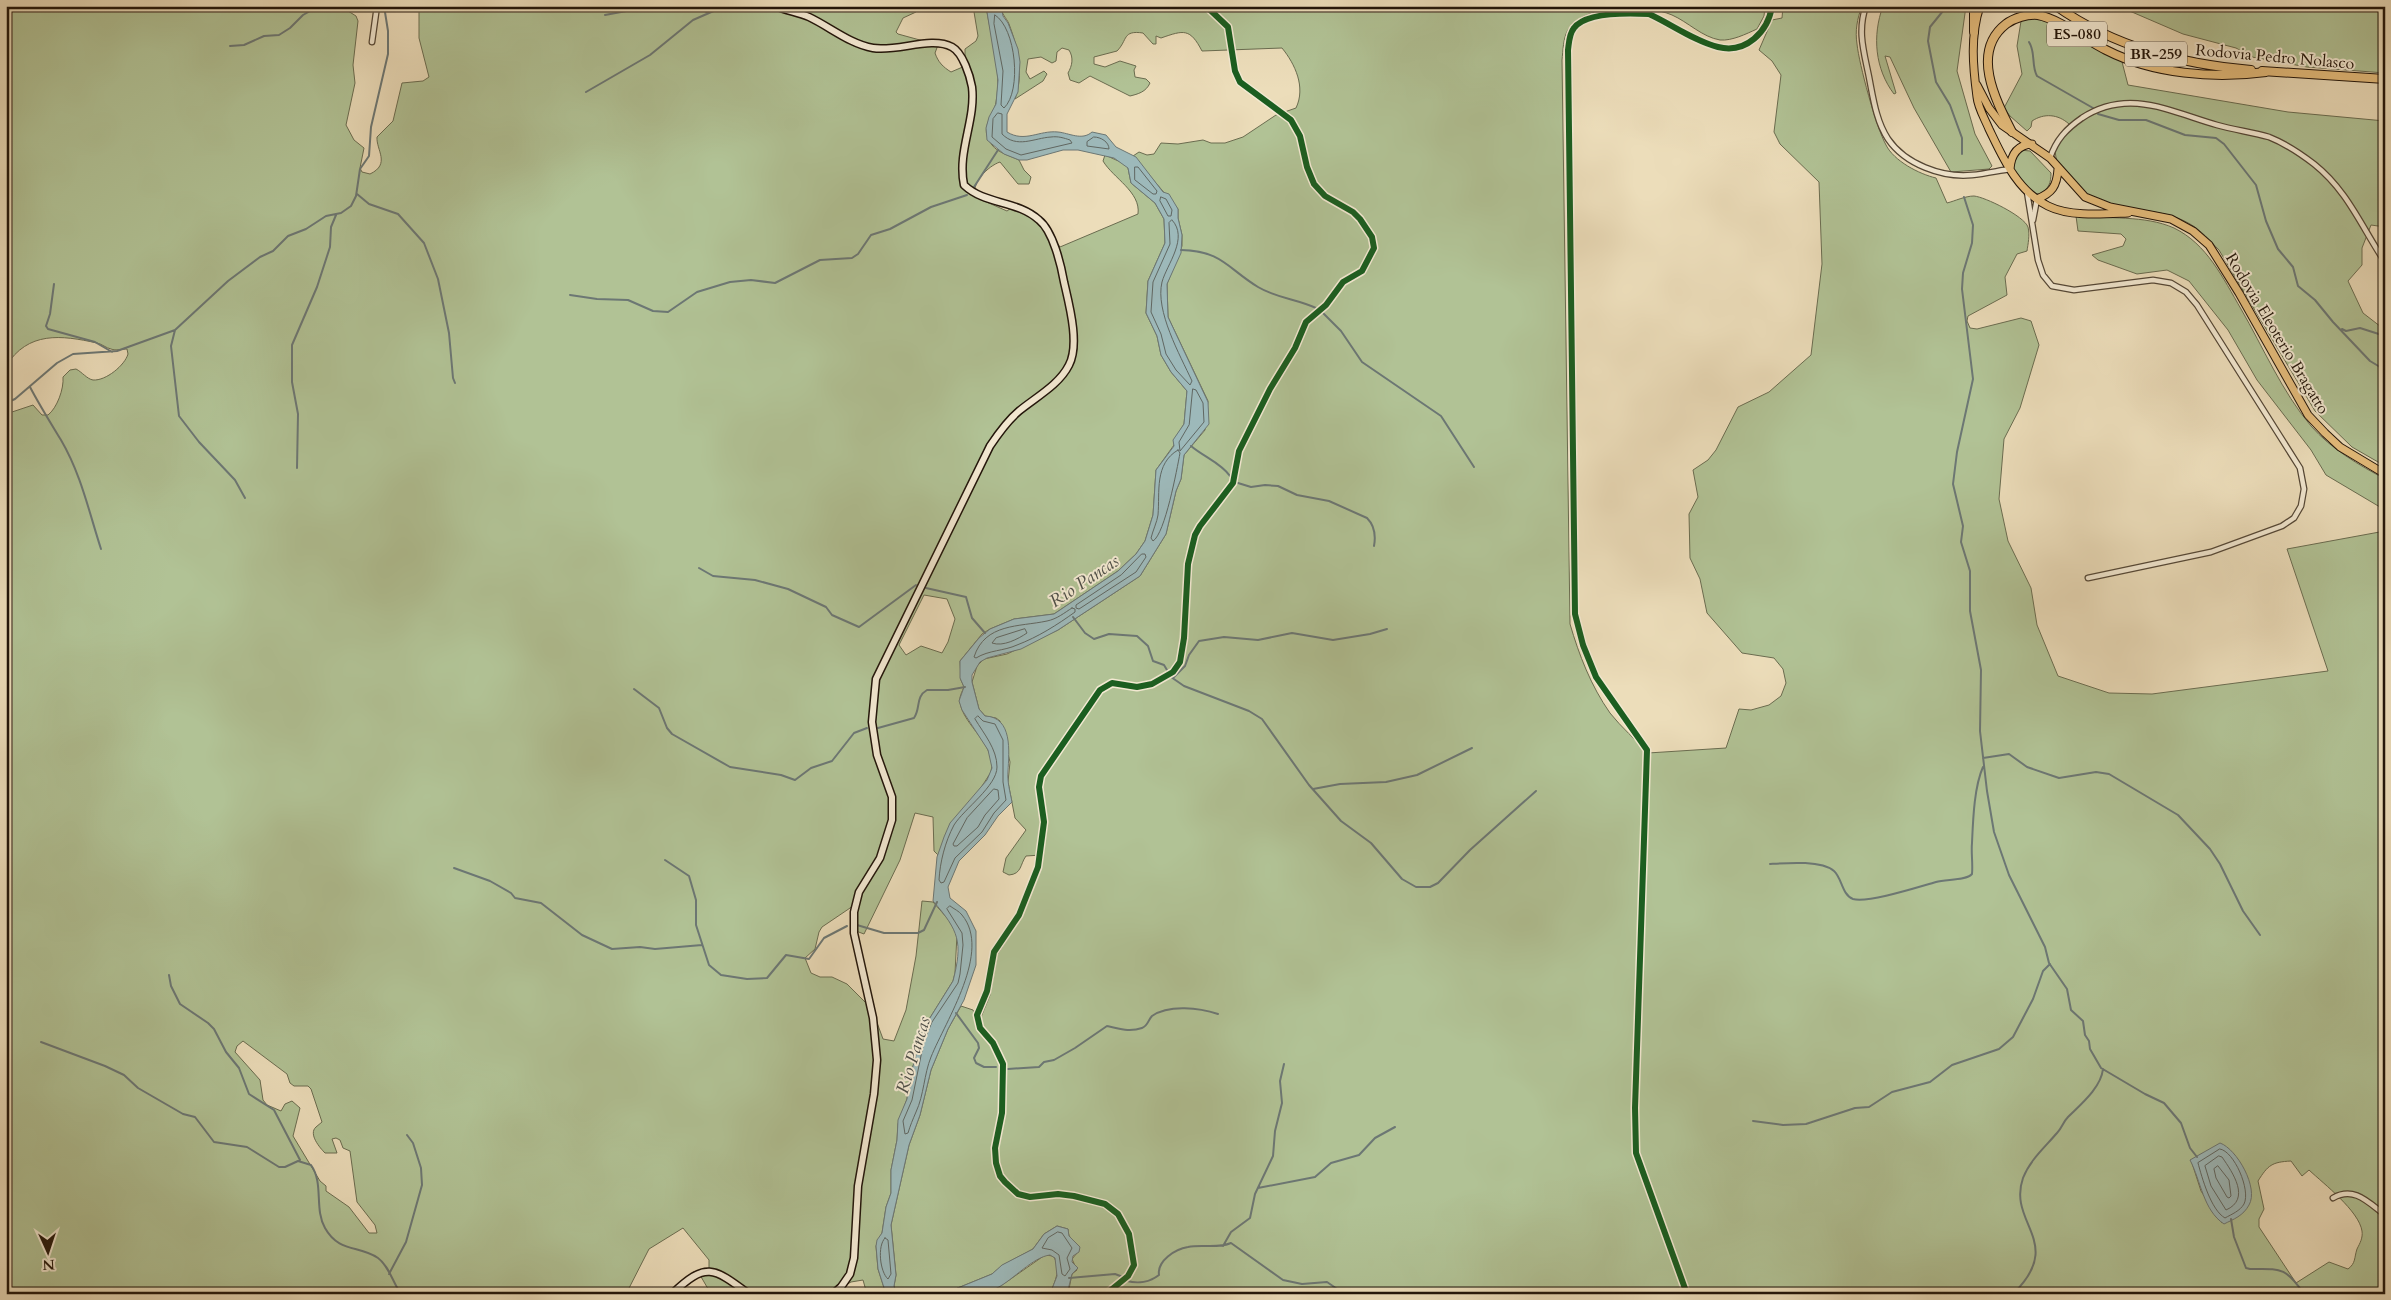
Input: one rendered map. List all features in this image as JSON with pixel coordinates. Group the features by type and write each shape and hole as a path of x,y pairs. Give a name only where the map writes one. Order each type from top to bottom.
{"highway":[{"path":"1974,6 1974,32"},
{"name":"Rodovia Pedro Nolasco","path":"2056,6 2090,27 2165,57 2206,65 2266,72 2385,79"},
{"name":"ES-080","path":"2012,132 1994,94 1988,58 1996,33 2019,17 2037,15 2048,18 2107,51 2134,62 2163,69 2213,75 2266,72"}],"main road":[{"path":"1977,85 1973,66 1974,32 1980,6"},
{"name":"Rodovia Eleoterio Bragatto","path":"1977,85 1976,98 2004,160 2027,192 2036,199 2060,210 2146,213"},
{"name":"Rodovia Eleoterio Bragatto","path":"1977,85 1995,117 2012,132 2050,158 2085,197 2110,207 2160,216 2182,224 2193,231 2209,246 2239,293 2308,415 2340,447 2385,474"},
{"path":"2010,169 2014,153 2022,146 2032,144"},
{"path":"2036,199 2053,189 2057,180 2058,169"}],"street":[{"path":"372,42 377,6"},
{"path":"776,6 808,16 852,40 872,48 889,50 928,43 955,48 969,75 972,90 971,108 962,161 964,185 980,196 1029,212 1042,222 1061,263 1073,330 1070,364 1062,375 1044,392 1018,412 1000,430 990,446 876,679 872,722 877,755 892,798 892,820 880,858 859,892 854,912 858,953 877,1041 877,1060 874,1094 858,1186 854,1258 850,1274 841,1287 833,1294"},
{"path":"1106,1294 1128,1276 1134,1265 1129,1234 1118,1214 1105,1204 1074,1196 1058,1194 1030,1197 1018,1194 1000,1176 996,1163 995,1148 1002,1113 1003,1064 993,1043 980,1028 977,1015 987,991 994,952 1019,915 1038,867 1044,822 1038,787 1041,776 1063,741 1100,690 1107,684 1117,682 1137,687 1152,684 1172,672 1180,662 1184,638 1188,564 1195,535 1200,526 1225,497 1233,483 1239,451 1270,389 1295,348 1306,322 1323,308 1343,282 1362,271 1374,248 1372,237 1360,219 1353,212 1325,196 1314,184 1307,167 1298,132 1291,120 1240,82 1235,71 1228,27 1206,6"},
{"path":"1687,1294 1636,1154 1635,1108 1647,750 1596,677 1582,645 1575,614 1568,50 1570,35 1582,21 1591,18 1636,14 1649,14 1720,48 1735,47 1747,44 1764,29 1772,6"},
{"path":"1866,6 1860,35 1875,106 1887,138 1900,152 1936,172 1971,175 2010,169"},
{"path":"2050,158 2057,141 2071,126 2091,113 2114,103 2139,103 2222,127 2269,137 2315,165 2341,190 2385,262"},
{"path":"1996,171 2004,160"},
{"path":"2027,192 2038,260 2043,275 2052,286 2074,290 2153,280 2171,283 2186,292 2284,441 2303,478 2301,506 2294,518 2282,526 2211,552 2088,578"},
{"path":"2032,221 2036,199"},
{"path":"2333,1198 2344,1193 2354,1193 2385,1215"},
{"path":"672,1294 688,1278 712,1271 724,1276 749,1294"}],"green space":[{"path":"6,6 340,6 356,16 358,21 353,65 355,83 346,125 354,140 364,148 360,168 362,172 370,174 380,166 381,157 377,137 393,121 402,83 423,81 429,77 419,38 419,6 921,6 916,12 903,18 896,32 938,45 935,53 936,56 941,64 951,72 965,66 965,49 976,41 978,36 973,6 986,6 998,78 995,107 988,122 986,133 995,148 1019,160 1024,170 1031,177 1029,184 1018,184 1000,162 990,167 981,176 974,192 975,197 1007,211 1014,206 1040,220 1060,247 1138,214 1138,206 1131,192 1103,161 1105,155 1125,164 1128,168 1131,183 1155,203 1164,219 1165,243 1148,281 1146,313 1157,336 1161,355 1171,372 1187,391 1184,424 1174,440 1174,445 1156,470 1153,515 1145,541 1136,554 1118,571 1054,614 1014,619 990,629 982,634 960,661 961,680 964,687 960,698 962,711 985,744 992,762 991,772 938,855 934,851 933,817 915,813 900,860 864,934 856,931 856,904 822,927 815,949 805,958 811,973 820,977 832,977 847,984 872,1009 883,1039 894,1041 906,1010 916,956 922,901 933,902 948,919 957,934 953,981 923,1029 909,1081 907,1099 898,1124 891,1170 891,1193 886,1207 882,1233 876,1246 878,1269 886,1294 867,1294 863,1280 851,1282 830,1294 711,1294 700,1275 709,1269 709,1260 683,1228 649,1249 626,1294 6,1294 6,414 33,405 42,415 48,415 59,398 63,377 70,370 76,369 93,380 98,380 114,372 123,363 128,354 127,349 113,350 84,340 46,338 24,347 6,366","holes":["924,595 947,599 955,619 948,642 942,653 921,646 906,655 899,645","243,1041 287,1074 290,1083 294,1086 308,1086 311,1089 322,1122 314,1130 314,1137 325,1153 337,1153 332,1139 336,1138 340,1140 343,1148 350,1151 357,1202 375,1225 377,1233 369,1233 349,1207 326,1191 326,1186 320,1181 293,1136 300,1108 292,1101 285,1104 281,1111 267,1105 263,1100 260,1080 235,1052 237,1046"]},
{"path":"1001,6 1765,6 1764,16 1757,29 1739,37 1725,40 1707,36 1678,18 1661,11 1632,8 1601,10 1587,15 1576,21 1565,37 1562,60 1570,624 1586,670 1603,703 1614,718 1648,753 1726,748 1739,709 1751,710 1769,705 1781,696 1786,683 1783,669 1774,658 1742,653 1707,613 1700,579 1690,558 1689,514 1698,497 1693,470 1708,460 1716,450 1738,407 1769,392 1811,355 1822,264 1819,182 1780,144 1774,132 1781,75 1772,61 1759,50 1772,20 1782,18 1783,6 1862,6 1856,30 1858,53 1873,110 1882,136 1890,151 1908,166 1936,178 1947,203 1967,197 1979,197 1995,203 2012,213 2028,227 2027,251 2017,254 2005,277 2007,295 1968,316 1967,321 1970,328 1977,329 2021,318 2031,321 2039,345 2020,408 2004,439 1999,499 2008,541 2031,588 2037,625 2058,676 2109,693 2152,694 2328,671 2287,549 2385,531 2385,1294 1068,1294 1072,1274 1077,1270 1072,1259 1077,1253 1077,1249 1069,1235 1068,1229 1057,1226 1044,1234 1033,1249 1003,1265 992,1274 943,1294 896,1294 891,1225 909,1145 920,1115 931,1070 948,1029 961,1006 973,1010 979,1022 990,995 997,955 1020,919 1041,855 1026,856 1019,871 1016,873 1009,875 1003,872 1006,858 1026,830 1015,818 1008,782 1010,762 1000,721 996,718 985,716 979,709 972,682 977,666 984,659 1007,654 1058,630 1140,576 1166,534 1176,491 1181,479 1184,455 1205,430 1208,401 1168,317 1167,284 1182,246 1178,209 1133,156 1139,152 1147,155 1154,154 1161,143 1178,144 1203,140 1211,143 1225,143 1243,137 1276,115 1296,108 1300,92 1295,68 1282,48 1202,51 1194,38 1186,33 1175,33 1161,38 1156,36 1156,44 1153,44 1143,33 1136,32 1128,34 1117,51 1094,57 1094,64 1105,67 1120,61 1136,66 1134,70 1135,77 1146,79 1150,83 1142,92 1130,96 1090,76 1079,83 1070,80 1068,73 1072,56 1069,50 1062,48 1057,52 1056,61 1052,63 1041,57 1028,59 1026,72 1030,79 1044,71 1047,74 1043,81 1015,99 1018,90 1019,61 1009,24","holes":["2191,1160 2222,1223 2201,1191","2291,1161 2302,1176 2309,1170 2332,1190 2355,1215 2362,1231 2362,1238 2354,1262 2348,1269 2329,1262 2296,1283 2259,1227 2259,1219 2264,1209 2258,1181 2271,1165"]},
{"path":"1883,6 1966,6 1957,71 1975,134 1992,166 1989,169 1951,172 1914,108 1890,57 1885,56 1896,93 1894,94 1883,74 1877,52 1877,29"},
{"path":"2118,6 2385,6 2385,73 2307,67 2252,57 2236,48 2183,34"},
{"path":"2022,15 2049,19 2121,58 2128,85 2288,112 2385,121 2385,227 2371,225 2362,248 2362,265 2348,281 2363,313 2385,330 2385,466 2352,447 2315,411 2219,250 2202,232 2178,218 2100,202 2085,195 2063,173 2056,157 2055,147 2069,131 2069,124 2060,118 2046,116 2032,121 2031,127 2027,131 2010,116 2004,108 2022,74 2017,46"},
{"path":"2020,150 2030,151 2051,173 2049,185 2040,194 2029,193 2009,164"},
{"path":"2076,216 2151,221 2174,228 2196,243 2221,274 2282,384 2311,426 2336,449 2385,479 2385,510 2326,475 2311,450 2257,380 2228,330 2189,281 2167,270 2137,274 2098,260 2092,255 2123,246 2126,239 2121,234 2078,231"},
{"path":"1045,1255 1053,1256 1057,1265 1057,1275 1050,1294 980,1294 1002,1285"}],"water":[{"path":"986,6 1001,6 1003,16 1008,23 1018,49 1020,62 1018,92 1007,114 1007,132 1020,136 1051,132 1080,136 1088,135 1092,132 1106,135 1116,147 1136,157 1163,192 1169,194 1178,209 1182,235 1181,253 1167,284 1168,317 1208,402 1209,424 1184,455 1181,479 1176,491 1166,534 1140,576 1058,630 1021,649 987,658 980,662 972,675 979,709 985,716 1001,722 1005,729 1009,746 1008,779 1012,802 998,816 985,835 959,861 948,887 950,898 966,911 976,931 976,965 964,1000 948,1029 931,1070 920,1115 909,1145 891,1225 896,1294 886,1294 878,1269 876,1246 877,1240 882,1233 886,1207 891,1193 891,1170 897,1140 898,1120 907,1099 909,1081 923,1029 953,981 958,956 958,946 953,929 942,911 933,901 937,857 950,823 987,780 992,768 988,750 962,710 959,701 964,687 960,678 960,661 979,638 990,629 1014,619 1054,614 1118,571 1136,554 1145,541 1153,515 1156,470 1174,446 1173,440 1184,424 1187,391 1171,372 1161,355 1157,336 1146,313 1148,281 1165,243 1164,219 1155,203 1131,183 1128,168 1114,158 1078,150 1063,150 1027,160 1019,160 1004,154 987,140 986,128 996,104 998,80"},
{"path":"2220,1143 2227,1147 2239,1161 2249,1179 2251,1189 2251,1198 2247,1209 2238,1217 2224,1224 2211,1211 2190,1160"},
{"path":"1057,1226 1068,1229 1069,1236 1080,1247 1079,1252 1073,1256 1072,1262 1078,1268 1072,1274 1067,1294 1050,1294 1057,1276 1055,1258 1050,1255 1030,1264 991,1291 970,1294 943,1294 992,1274 1002,1265 1033,1249 1044,1234"}],"waterway":[{"path":"230,46 244,45 264,36 279,35 290,28 303,15 319,6"},
{"path":"6,403 15,399 57,363 73,354 117,351 175,330 228,281 260,257 273,251 288,236 306,229 326,216 341,213 351,206 356,196 360,169 369,156 371,127 388,54 388,31 384,6"},
{"path":"605,15 648,7 667,9 683,6"},
{"path":"696,6 708,13"},
{"path":"586,92 650,55 693,20 725,6"},
{"path":"1947,6 1930,27 1928,41 1936,82 1950,105 1962,138 1962,154"},
{"path":"2029,42 2037,76 2093,108"},
{"path":"2098,114 2119,120 2146,120 2185,135 2216,138 2224,144 2256,185 2266,221 2278,249 2293,267 2298,286 2315,300 2370,361 2385,370"},
{"path":"974,187 998,150"},
{"path":"357,194 369,204 398,214 424,243 438,279 449,333 455,383"},
{"path":"570,295 597,299 628,300 653,311 668,312 697,292 730,282 751,280 775,283 820,260 852,258 858,254 871,235 890,229 931,207 967,195"},
{"path":"1964,197 1973,225 1972,243 1963,273 1962,289 1973,379 1957,452 1953,484 1963,526 1961,542 1970,571 1970,611 1981,670 1980,731 1994,832 2009,875 2045,947 2049,963 2067,989 2071,1010 2083,1021 2090,1049 2101,1068 2164,1103 2181,1123 2190,1148 2197,1157"},
{"path":"297,468 298,414 292,382 292,345 317,287 330,247 331,227 336,215"},
{"path":"1181,250 1195,251 1215,257 1265,291 1316,308"},
{"path":"54,284 50,314 46,326 48,329 95,342 112,352"},
{"path":"1322,312 1341,331 1362,362 1441,416 1474,467"},
{"path":"2342,329 2346,331 2360,328 2385,336"},
{"path":"175,330 171,346 179,416 199,442 235,480 245,498"},
{"path":"30,387 74,466 101,549"},
{"path":"6,426 11,402"},
{"path":"1191,446 1222,467 1230,476"},
{"path":"1238,483 1251,487 1278,486 1297,495 1329,501 1367,518 1372,524 1374,531 1374,546"},
{"path":"699,568 713,576 755,580 788,589 826,607 832,615 859,627 916,585"},
{"path":"926,588 966,597 972,618 985,633"},
{"path":"1073,617 1085,633 1094,639 1109,634 1137,636 1148,646 1153,661 1164,665 1167,670"},
{"path":"1173,678 1185,666 1189,655 1199,641 1224,637 1258,640 1292,633 1333,640 1370,634 1387,629"},
{"path":"1171,677 1184,686 1249,711 1262,719 1309,785 1341,821 1371,843 1402,879 1416,887 1430,887 1438,883 1470,850 1536,791"},
{"path":"878,728 914,718 919,699 927,690 948,690 965,687"},
{"path":"634,689 659,708 667,728 672,734 730,767 781,775 795,780 811,768 832,761 854,733 867,728"},
{"path":"1313,789 1340,784 1386,782 1417,775 1472,748"},
{"path":"1983,758 2009,754 2027,767 2059,778 2096,772 2109,774 2178,815 2210,849 2220,864 2243,911 2260,935"},
{"path":"1770,864 1803,863 1821,865 1837,874 1849,897 1860,900 1882,897 1940,881 1961,879 1969,876 1972,874 1975,804 1983,767"},
{"path":"665,860 689,876 696,900 696,925 709,965 721,975 747,979 767,978 786,955 809,959 824,938 847,926"},
{"path":"454,868 490,881 511,893 515,898 541,903 582,935 612,949 640,947 655,949 702,945"},
{"path":"857,925 884,933 918,933 924,930 937,902"},
{"path":"1753,1121 1783,1125 1806,1124 1855,1108 1869,1107 1892,1092 1930,1082 1952,1065 1999,1049 2013,1037 2033,999 2043,971 2050,964"},
{"path":"169,975 171,986 180,1004 214,1029 226,1052 239,1068 249,1094 274,1110 300,1160"},
{"path":"1008,1069 1039,1067 1044,1062 1054,1060 1075,1048 1107,1026 1129,1030 1142,1028 1146,1026 1152,1016 1159,1012 1185,1008 1218,1014"},
{"path":"956,1013 978,1043 979,1048 974,1058 976,1063 984,1067 996,1067"},
{"path":"41,1042 124,1075 138,1088 183,1114 195,1117 214,1142 247,1147 279,1167 285,1167 298,1161 311,1165 317,1180 320,1213 325,1228 331,1236 343,1245 364,1251 382,1261 401,1294"},
{"path":"1223,1246 1231,1232 1250,1218 1255,1194 1273,1156 1275,1131 1282,1103 1280,1081 1284,1064"},
{"path":"2013,1294 2028,1276 2035,1260 2032,1234 2022,1208 2020,1194 2023,1178 2034,1160 2059,1131 2066,1119 2084,1102 2094,1089 2103,1069"},
{"path":"1258,1188 1315,1177 1331,1163 1359,1155 1375,1138 1395,1127"},
{"path":"389,1274 406,1242 422,1185 421,1168 413,1143 407,1135"},
{"path":"2231,1219 2234,1237 2246,1268 2281,1271 2292,1278 2304,1294"},
{"path":"1127,1281 1144,1282 1159,1275 1161,1265 1168,1256 1183,1248 1220,1246 1231,1243 1283,1280 1302,1284 1327,1282 1343,1293 1364,1291 1379,1294"},
{"path":"1069,1278 1115,1274 1123,1277"}],"cycle path":[{"path":"1106,1294 1128,1276 1134,1265 1129,1234 1118,1214 1105,1204 1074,1196 1058,1194 1030,1197 1018,1194 1000,1176 996,1163 995,1148 1002,1113 1003,1064 993,1043 980,1028 977,1015 987,991 994,952 1019,915 1038,867 1044,822 1039,787 1041,776 1100,690 1112,683 1137,687 1152,684 1173,672 1180,662 1184,638 1188,564 1195,535 1233,483 1239,451 1270,389 1295,348 1306,322 1326,305 1343,282 1362,271 1374,248 1372,237 1360,219 1353,212 1325,196 1314,184 1307,167 1300,136 1291,120 1240,82 1235,71 1228,27 1206,6"},
{"path":"1687,1294 1636,1153 1635,1108 1647,750 1596,677 1583,645 1575,614 1568,50 1571,33 1580,23 1598,16 1631,14 1649,14 1691,37 1718,47 1738,47 1754,39 1761,32 1770,16 1772,6"}],"water label":[{"name":"Rio Pancas","path":"1084,581"},
{"name":"Rio Pancas","path":"913,1055"}]}
